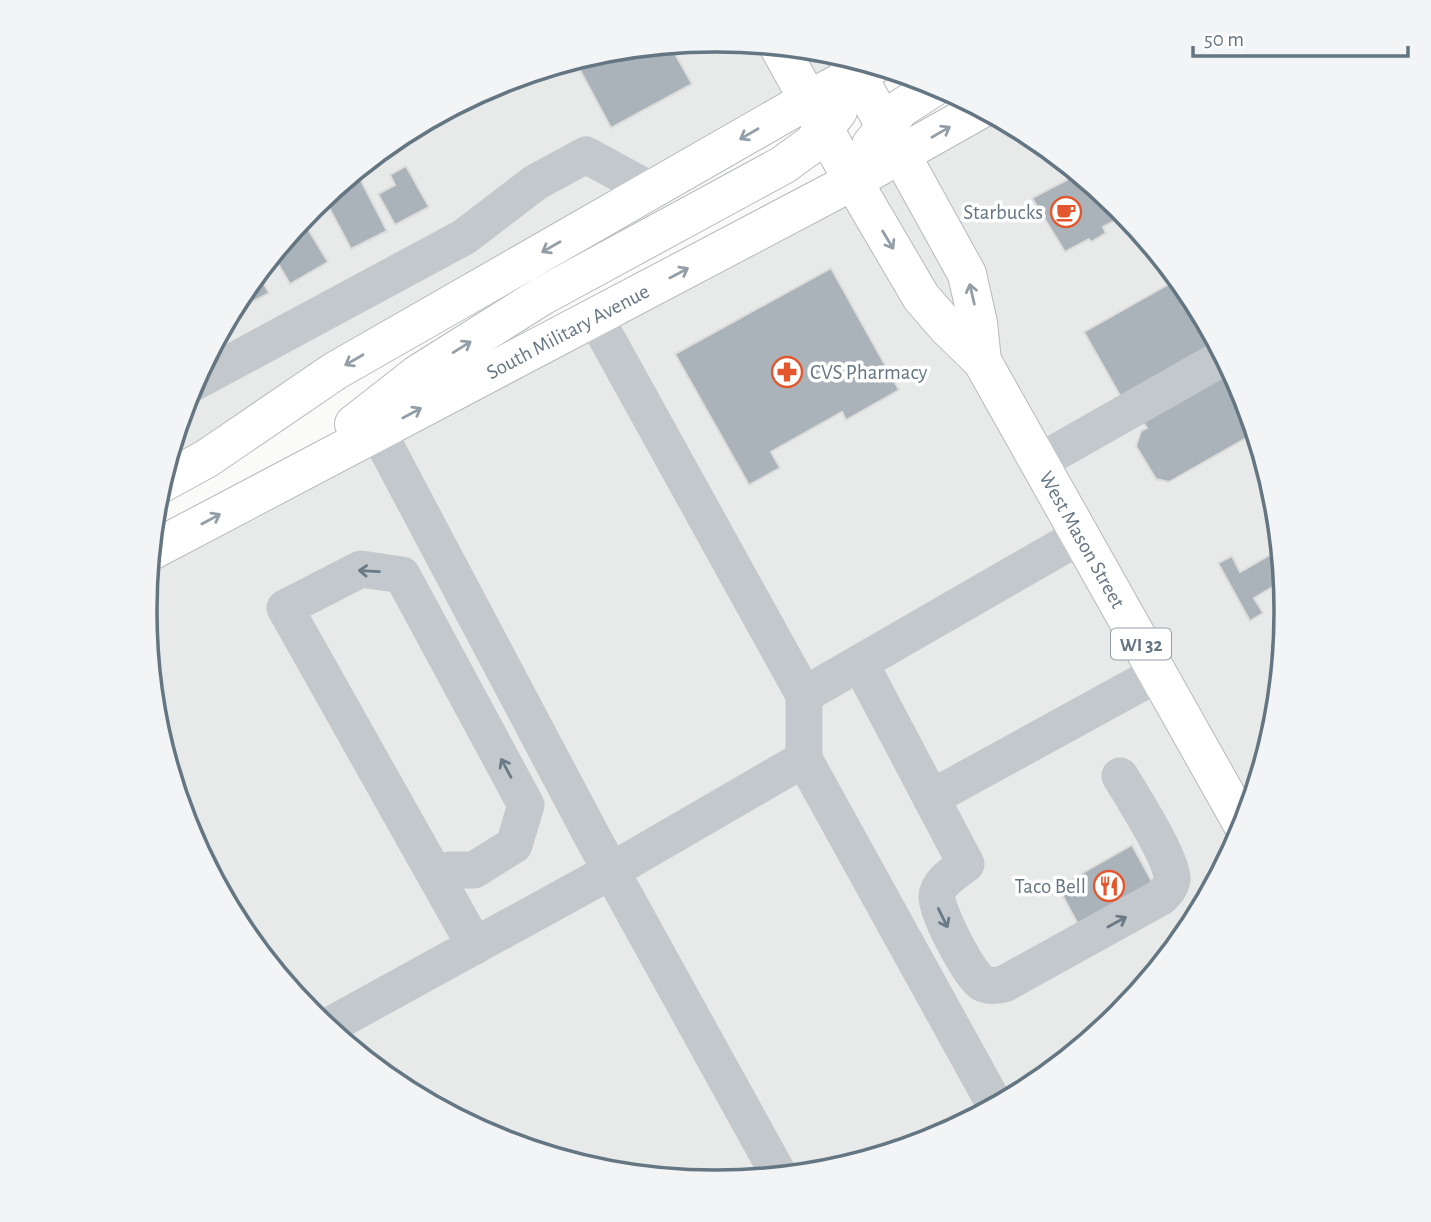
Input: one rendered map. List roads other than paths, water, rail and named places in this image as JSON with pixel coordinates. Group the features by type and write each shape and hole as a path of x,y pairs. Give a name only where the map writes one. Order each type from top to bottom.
{"main road":[{"name":"West Mason Street","path":"784,57 853,181 922,297 947,327 982,361 1236,813"},
{"path":"174,477 206,459 335,371 650,190 816,115 855,71"},
{"name":"West Mason Street","path":"862,73 893,140 967,274 978,323 982,361"},
{"path":"893,140 900,109 924,93"},
{"name":"South Military Avenue","path":"161,546 853,181 893,140 969,113"},
{"path":"269,489 418,374 542,296 783,165 812,144 816,115"}],"lane":[{"path":"211,373 464,237 536,182 586,155 650,190"},
{"path":"595,317 804,695 804,759 991,1097"},
{"path":"1039,462 1215,362"},
{"path":"378,432 611,871 774,1166"},
{"path":"804,695 1080,536"},
{"path":"443,874 474,870 514,845 526,805 402,575 361,569 285,608 443,874 475,946"},
{"path":"860,663 965,864 938,889 936,897 939,911 981,983 993,986 1004,984 1161,897 1168,890 1172,881 1168,862 1120,776"},
{"path":"931,798 1157,674"},
{"path":"337,1021 611,871 804,759"}],"place":[{"name":"Starbucks","path":"1066,212"},
{"name":"CVS Pharmacy","path":"787,372"},
{"name":"Taco Bell","path":"1109,886"}]}
